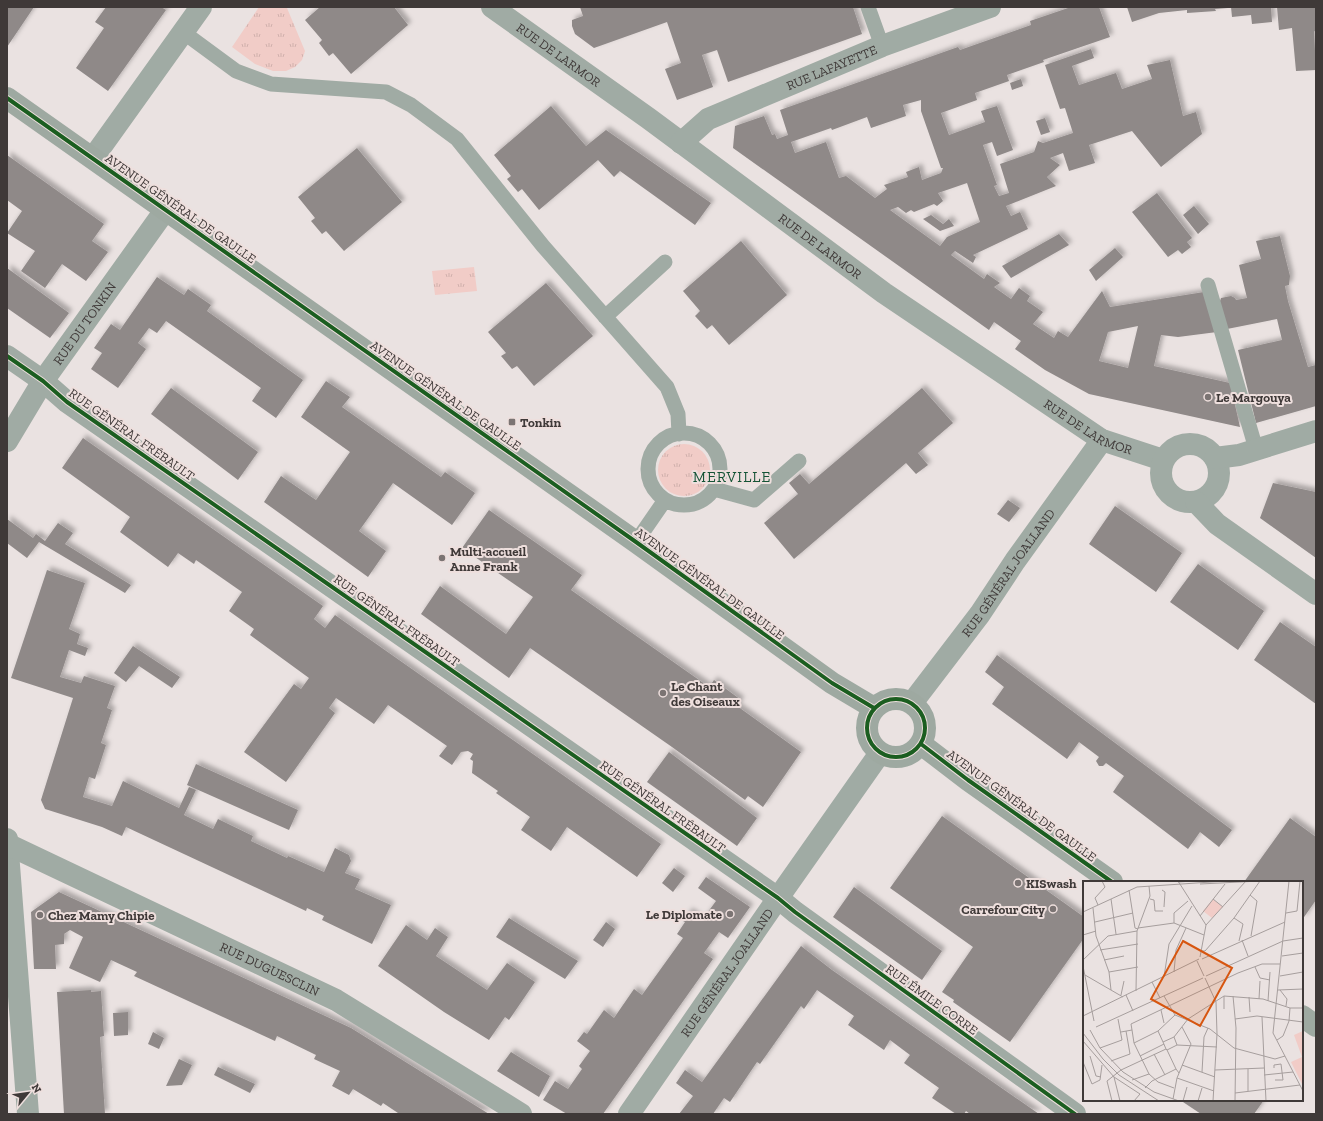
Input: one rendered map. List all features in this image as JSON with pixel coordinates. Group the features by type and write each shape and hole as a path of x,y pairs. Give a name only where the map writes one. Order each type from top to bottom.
{"main road":[{"name":"AVENUE GÉNÉRAL DE GAULLE","path":"7,98 636,542 832,683 874,708"},
{"path":"892,699 905,700 912,703 924,717 925,735 921,744 915,751 907,756 898,758 888,757 880,753 874,748 866,732 869,715 880,702 892,699"},
{"name":"AVENUE GÉNÉRAL DE GAULLE","path":"921,744 968,780 1111,881"},
{"path":"1303,1017 1316,1026"}],"street":[{"path":"93,158 201,7"},
{"name":"RUE DE LARMOR","path":"492,7 515,13 681,143 884,293 1102,440 1163,460"},
{"name":"RUE LAFAYETTE","path":"681,143 708,118 882,46 990,7"},
{"name":"RUE DU TONKIN","path":"7,441 43,381 166,209"},
{"name":"RUE GÉNÉRAL FRÉBAULT","path":"7,356 43,381 67,402 778,898"},
{"path":"1215,458 1239,455 1316,431"},
{"name":"RUE GÉNÉRAL JOALLAND","path":"912,703 980,614 1015,561 1102,440"},
{"path":"1188,443 1202,446 1215,458 1219,476 1217,485 1208,495 1196,502 1178,500 1164,487 1160,469 1168,452 1176,447 1188,443"},
{"path":"1196,502 1217,524 1316,594"},
{"name":"RUE GÉNÉRAL JOALLAND","path":"629,1114 880,753"},
{"path":"7,843 28,1114"},
{"name":"RUE DUGUESCLIN","path":"7,843 336,1000 521,1114"},
{"name":"RUE ÉMILE CORRE","path":"778,898 795,912 1075,1114"}],"lane":[{"path":"868,7 882,46"},
{"path":"183,32 236,71 271,84 386,92 411,105 457,139 543,246 667,387 678,414 679,434"},
{"path":"605,316 665,262"},
{"path":"1208,285 1256,449"},
{"path":"679,434 691,434 703,438 712,446 718,456 720,467 719,478 714,489 707,497 698,503 687,505 675,504 665,500 656,491 650,480 648,468 651,456 658,445 667,437 679,434"},
{"path":"714,489 754,500 799,461"},
{"path":"636,542 665,500"}],"green space":[{"path":"259,7 287,8 305,51 302,60 295,67 286,71 273,71 255,64 232,47"},
{"path":"474,267 477,291 435,295 432,271"},
{"path":"679,444 689,444 703,451 710,465 710,475 703,489 689,496 679,496 669,492 662,485 658,475 658,465 662,455 669,448"}],"building":[{"path":"7,7 34,7 7,47"},
{"path":"106,7 161,7 166,10 108,91 76,68 104,28 95,22"},
{"path":"320,7 394,7 408,25 351,74 333,53 329,56 319,43 322,40 305,20"},
{"path":"580,7 853,7 862,34 728,82 717,50 702,55 713,87 677,100 665,69 681,63 667,22 594,48 575,34 572,26 572,20 583,16"},
{"path":"1071,7 1099,7 1110,37 1043,60 1044,62 1007,75 1009,81 975,93 977,100 941,113 949,135 985,122 981,111 997,106 1013,150 997,156 992,142 983,145 997,185 994,186 999,196 1009,193 1000,164 1034,152 1038,141 1043,143 1073,133 1065,108 1060,109 1045,65 1091,49 1094,58 1072,66 1079,85 1116,73 1122,89 1152,79 1147,65 1170,60 1183,116 1196,112 1202,134 1161,167 1132,131 1089,145 1095,163 1069,171 1063,153 1050,158 1060,165 1047,177 1056,186 1006,206 1011,216 1020,212 1028,229 973,255 976,257 973,263 955,251 951,255 984,279 987,274 1000,283 994,287 1011,299 1019,288 1030,296 1027,301 1043,312 1033,324 1054,338 1058,331 1068,337 1102,291 1110,307 1204,292 1217,332 1178,337 1161,335 1154,366 1230,383 1240,427 1089,394 1045,370 1015,349 1021,341 994,322 989,330 733,148 735,126 764,116 772,135 775,134 777,139 788,135 780,110 958,47 960,50 1031,25 1030,21","holes":["921,100 921,111 941,168 943,168 941,173 922,180 919,167 906,172 908,177 884,185 887,189 875,198 846,176 839,178 826,142 795,153 791,142 831,128 832,130 867,117 871,128 906,116 903,105","967,183 980,222 947,237 940,246 890,210 898,207 906,213 911,210 914,212 934,204 937,206 943,201 938,193","1138,326 1128,368 1099,361 1108,332"]},
{"path":"1127,7 1228,8 1215,9 1216,11 1187,13 1187,10 1159,13 1132,22"},
{"path":"1231,7 1271,7 1272,22 1252,24 1251,15 1232,17"},
{"path":"1277,7 1316,7 1316,31 1314,31 1316,70 1296,71 1292,28 1279,30"},
{"path":"1021,79 1023,86 1012,90 1010,83"},
{"path":"551,106 586,146 606,130 711,203 695,225 620,171 614,177 598,160 539,210 522,189 518,192 507,179 511,176 494,155"},
{"path":"1045,118 1050,132 1041,135 1036,121"},
{"path":"357,148 402,202 344,251 326,231 322,234 311,221 315,218 298,197"},
{"path":"7,155 104,224 92,241 108,252 86,281 62,264 45,288 21,271 35,251 7,233 22,211 7,200"},
{"path":"1157,193 1192,238 1187,242 1191,247 1182,254 1178,250 1168,257 1132,212"},
{"path":"1194,206 1209,224 1198,234 1183,215"},
{"path":"931,215 943,224 949,219 954,226 940,231 923,219"},
{"path":"1059,234 1069,245 1011,278 1002,266"},
{"path":"1280,236 1290,276 1289,285 1285,286 1288,301 1308,367 1316,365 1316,406 1256,423 1238,350 1282,340 1277,319 1227,329 1218,307 1221,298 1231,296 1236,300 1247,298 1239,265 1261,259 1256,241"},
{"path":"741,241 787,295 729,345 712,325 707,329 695,316 700,311 683,291"},
{"path":"1115,248 1123,257 1096,281 1089,270"},
{"path":"7,268 69,313 50,338 7,308"},
{"path":"157,277 184,295 188,289 211,305 207,311 303,380 276,418 252,401 261,388 166,321 157,333 149,328 138,343 146,349 118,388 91,369 102,353 94,348 111,324 120,330"},
{"path":"546,283 593,336 534,386 517,366 512,369 501,356 506,353 488,332"},
{"path":"326,381 350,397 342,407 441,477 445,472 475,493 452,525 393,483 359,531 386,551 368,577 264,502 281,476 316,500 350,452 301,417"},
{"path":"171,388 258,452 238,480 151,414"},
{"path":"922,388 953,423 918,453 928,465 916,474 906,463 794,559 764,523 798,494 789,483 800,474 809,484"},
{"path":"83,438 323,606 314,619 325,628 335,615 661,844 637,877 567,827 551,851 521,830 530,817 496,793 498,791 472,773 473,761 470,759 473,754 468,751 461,752 452,765 439,756 447,746 388,705 374,724 336,698 329,708 335,713 286,782 244,752 294,684 301,689 309,678 250,635 254,629 229,611 242,592 196,560 194,564 178,553 168,567 120,532 130,517 62,468"},
{"path":"1273,483 1316,492 1316,558 1260,518"},
{"path":"1008,500 1020,508 1009,522 997,514"},
{"path":"1115,506 1182,553 1156,592 1089,544"},
{"name":"Le Chant des Oiseaux","path":"489,510 582,575 571,590 709,687 714,680 741,700 737,706 801,752 763,807 748,796 745,800 530,648 509,678 421,614 440,586 506,634 533,597 462,548"},
{"path":"7,519 33,538 36,534 45,541 58,523 73,533 65,544 131,585 125,593 39,542 27,558 7,543"},
{"path":"1198,564 1264,611 1238,650 1170,602"},
{"path":"47,570 85,583 69,629 80,634 77,644 88,648 85,656 69,650 60,677 81,683 84,676 115,686 107,708 112,710 101,743 106,745 95,779 89,777 83,797 112,806 123,781 179,808 189,787 196,790 184,815 213,829 218,819 253,836 251,841 287,858 288,856 324,872 335,848 349,855 351,861 345,873 360,879 355,889 391,905 372,944 322,920 324,916 307,908 306,911 126,827 122,836 102,827 45,809 41,800 73,698 11,678"},
{"path":"1280,622 1316,647 1316,704 1254,660"},
{"path":"133,646 180,677 172,688 139,666 126,682 114,673"},
{"path":"997,655 1232,830 1219,847 1200,832 1188,849 1113,792 1124,776 1106,763 1103,766 1099,766 1096,761 1099,757 1079,742 1067,759 992,704 1004,687 985,672"},
{"path":"669,752 757,818 737,846 647,782"},
{"path":"196,764 298,810 289,830 187,785"},
{"path":"942,816 1083,916 1083,939 1010,1042 953,1002 954,1000 942,992 973,947 890,888"},
{"path":"1290,818 1316,837 1316,900 1303,919 1303,881 1245,881"},
{"path":"674,868 685,876 673,892 662,883"},
{"path":"706,877 750,907 728,938 719,932 704,953 713,959 603,1114 567,1114 543,1100 555,1081 568,1089 582,1069 579,1066 590,1051 577,1041 584,1032 587,1034 604,1010 614,1018 634,989 642,995 683,938 677,934 685,922 683,921 689,911 702,920 716,901 698,888"},
{"path":"854,887 942,951 922,980 833,917"},
{"path":"59,892 351,1028 489,1114 397,1114 398,1113 383,1103 381,1106 353,1089 349,1095 332,1086 340,1071 314,1059 316,1055 277,1036 275,1041 134,976 137,972 111,960 100,982 69,968 83,937 70,930 64,934 64,944 55,945 56,969 34,969 31,912"},
{"path":"509,918 578,961 565,979 496,937"},
{"path":"606,922 615,929 603,947 593,940"},
{"path":"406,925 427,940 435,928 448,937 436,956 487,990 507,963 535,982 509,1020 505,1017 489,1040 444,1012 378,966"},
{"path":"801,946 832,970 1039,1114 970,1114 966,1111 964,1114 956,1114 932,1098 939,1088 904,1063 910,1055 890,1040 884,1050 848,1025 854,1016 817,990 804,1009 801,1006 760,1064 757,1062 730,1102 724,1098 713,1114 679,1114 693,1096 676,1083 685,1070 702,1082"},
{"path":"91,990 91,992 101,991 104,1036 100,1037 105,1114 64,1114 57,992"},
{"path":"128,1012 128,1035 114,1036 113,1013"},
{"path":"153,1032 164,1038 159,1049 148,1044"},
{"path":"511,1052 550,1076 539,1097 497,1071"},
{"path":"179,1059 192,1065 182,1085 166,1086"},
{"path":"218,1067 255,1084 250,1093 214,1075"},
{"path":"1263,1101 1254,1114 1201,1114 1183,1102"}],"cycle path":[{"path":"7,98 636,542 832,683 874,708"},
{"path":"7,356 43,381 67,402 778,898 795,912 1075,1114"},
{"path":"890,699 902,699 917,707 925,722 925,728 925,734 917,749 902,757 890,757 875,749 867,734 867,722 875,707 890,699"},
{"path":"921,744 968,780 1111,881"}],"place":[{"name":"Le Margouya","path":"1208,397"},
{"name":"Tonkin","path":"512,422"},
{"name":"Multi-accueil Anne Frank","path":"442,558"},
{"name":"Le Chant des Oiseaux","path":"663,693"},
{"name":"KISwash","path":"1018,883"},
{"name":"Carrefour City","path":"1053,909"},
{"name":"Le Diplomate","path":"730,914"},
{"name":"Chez Mamy Chipie","path":"40,915"}],"district":[{"name":"MERVILLE","path":"732,477"}]}
